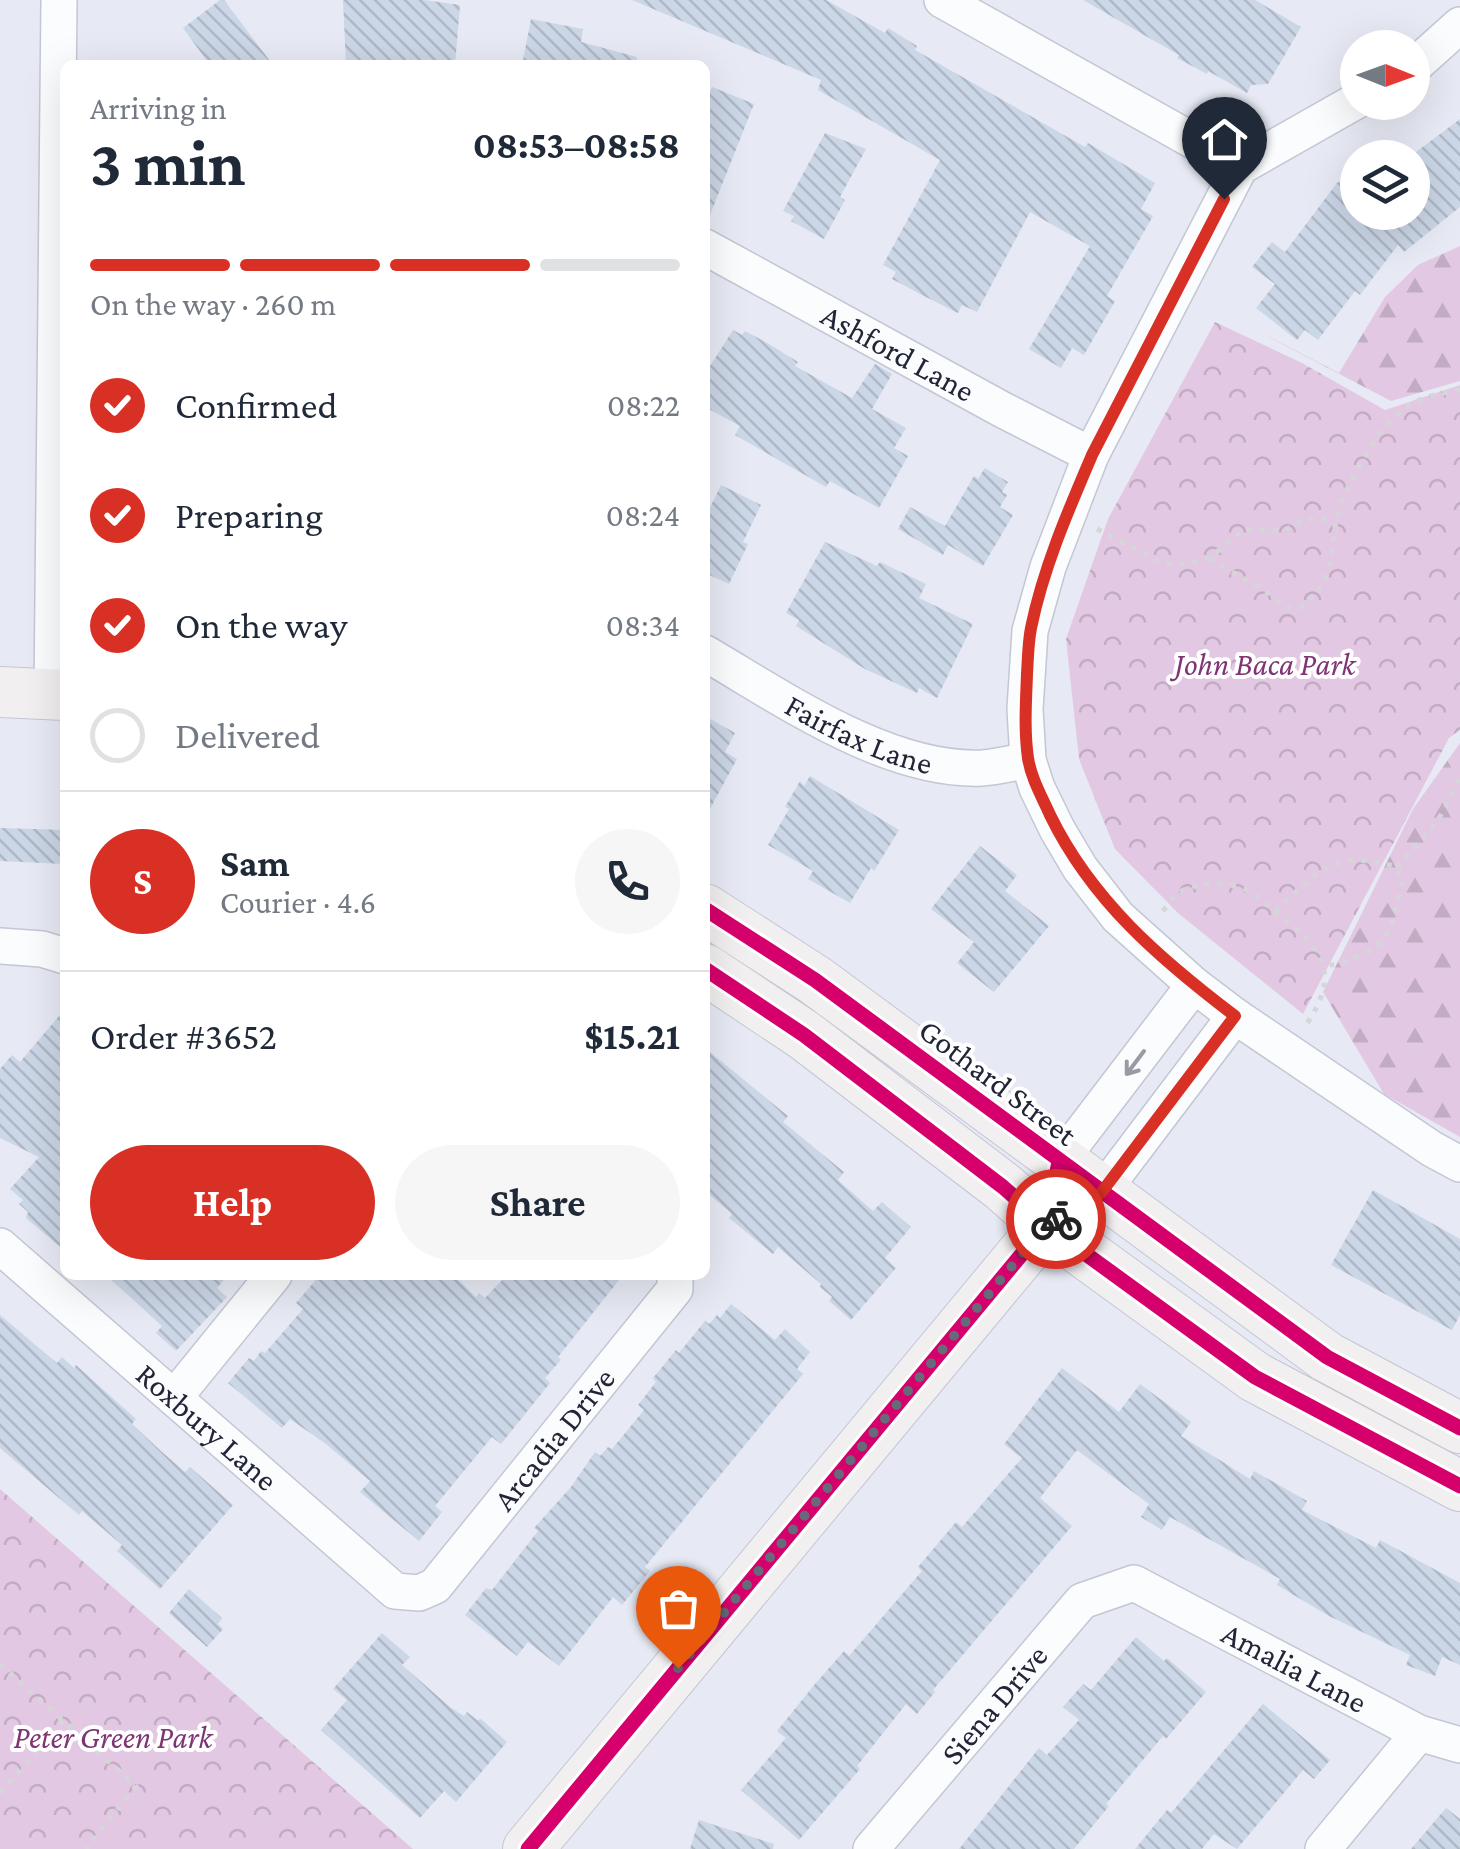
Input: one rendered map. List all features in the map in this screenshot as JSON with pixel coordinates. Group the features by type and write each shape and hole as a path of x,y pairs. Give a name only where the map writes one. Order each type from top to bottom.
{"street":[{"path":"59,0 60,349"},
{"path":"942,0 1240,167"},
{"path":"1430,52 1460,25"},
{"path":"1340,110 1240,167 1092,455 1068,513 1030,630 1025,708 1028,760 1037,788 1080,868 1118,917 1235,1016 1460,1164"},
{"name":"Ashford Lane","path":"710,250 1092,455"},
{"name":"Fairfax Lane","path":"710,656 878,750 938,764 982,768 1028,760"},
{"path":"0,692 60,698"},
{"name":"Gothard Street","path":"710,911 816,980 1327,1357 1460,1428"},
{"path":"0,946 60,954"},
{"path":"710,972 804,1035 1003,1187 1046,1225 1256,1377 1460,1486"},
{"path":"1046,1225 1059,1162 1194,985"},
{"path":"528,1849 1046,1225 1101,1193 1235,1016"},
{"name":"Roxbury Lane","path":"0,1246 395,1591 419,1593"},
{"path":"174,1398 270,1280"},
{"name":"Arcadia Drive","path":"419,1593 435,1586 674,1288 675,1280"},
{"name":"Amalia Lane","path":"1134,1583 1420,1733 1460,1745"},
{"name":"Siena Drive","path":"871,1849 1082,1601 1134,1583"},
{"path":"1323,1849 1420,1733"}],"path":[{"path":"1210,558 1232,575 1262,588 1279,605 1300,608 1332,564 1337,519 1348,484 1377,439 1407,406 1460,390"},
{"path":"1068,513 1165,564 1210,558 1248,530 1283,531 1304,520 1337,519"},
{"path":"1396,867 1429,836 1448,806 1460,775"},
{"path":"1275,912 1317,872 1334,862 1378,862 1396,867 1403,878 1393,918 1380,944 1359,959 1322,967"},
{"path":"1143,938 1177,893 1196,886 1234,885 1248,890 1312,941 1322,967 1323,1000 1286,1052"},
{"path":"0,1664 136,1786 86,1849"},
{"path":"0,1793 64,1720"}],"green space":[{"path":"1460,246 1460,381 1391,401 1219,311 1339,373 1385,297 1418,265"},
{"name":"John Baca Park","path":"1215,322 1302,363 1385,410 1460,385 1460,730 1449,738 1303,1014 1178,913 1115,849 1079,759 1066,639 1108,519"},
{"path":"1460,743 1460,1137 1384,1094 1323,992 1413,809"},
{"name":"Peter Green Park","path":"0,1489 413,1849 0,1849"}],"building":[{"path":"224,0 269,60 206,60 183,28"},
{"path":"343,0 424,0 460,5 455,60 346,60"},
{"path":"632,0 826,0 885,33 888,28 917,46 915,50 1155,183 1141,209 1153,216 1107,296 1115,301 1084,355 1072,348 1061,368 1029,349 1090,246 1030,212 977,312 962,305 958,313 892,279 896,272 883,265 940,160 818,90 821,80"},
{"path":"1083,0 1255,0 1301,27 1268,84 1251,85 1247,93 1177,58 1179,55"},
{"path":"531,19 583,29 581,42 637,57 637,60 523,60"},
{"path":"712,87 754,104 710,215"},
{"path":"1460,119 1460,207 1404,252 1398,245 1360,295 1355,291 1318,340 1305,330 1297,340 1256,308 1275,284 1252,267 1272,242 1285,252 1340,181 1340,230 1430,230 1430,142"},
{"path":"825,133 866,149 840,197 845,200 824,239 791,221 794,216 783,211"},
{"path":"733,330 742,335 745,331 769,344 798,362 795,366 852,398 875,364 892,374 872,409 906,428 894,448 908,456 879,508 830,481 826,487 735,435 740,426 710,410 710,366"},
{"path":"985,468 1008,482 1002,492 1007,495 1000,507 1013,515 983,566 948,545 943,555 898,529 910,507 945,526 974,476 978,479"},
{"path":"721,485 761,505 729,584 710,575 710,508"},
{"path":"825,542 926,584 919,598 973,624 937,698 865,669 796,626 799,620 786,613"},
{"path":"710,719 735,733 725,752 737,759 710,809"},
{"path":"810,776 899,830 850,903 808,879 813,871 768,845 800,781 804,786"},
{"path":"0,828 60,830 60,864 0,861"},
{"path":"980,846 1017,875 1005,891 1049,926 994,992 957,963 974,942 931,909"},
{"path":"60,1015 60,1247 26,1218 28,1212 19,1204 23,1200 10,1189 39,1157 0,1138 0,1069 12,1055 20,1062"},
{"path":"710,1052 788,1116 783,1122 844,1172 838,1180 873,1211 882,1202 911,1227 885,1258 896,1268 851,1320 829,1301 832,1297 821,1284 778,1247 773,1254 729,1218 732,1214 710,1195"},
{"path":"1373,1190 1460,1239 1460,1315 1452,1330 1331,1265"},
{"path":"111,1280 224,1280 217,1288 227,1297 176,1351 156,1333 162,1326"},
{"path":"316,1280 458,1280 476,1297 479,1293 485,1298 502,1280 619,1280 558,1357 561,1360 545,1378 550,1383 501,1444 492,1437 435,1506 442,1512 419,1541 360,1492 370,1481 326,1444 290,1419 282,1428 228,1383 249,1358 254,1361 261,1351 265,1353 303,1309 296,1303"},
{"path":"731,1304 775,1340 785,1329 810,1352 797,1369 803,1374 645,1567 650,1571 622,1605 613,1597 559,1666 528,1642 517,1656 465,1615 486,1588 492,1590 538,1531 534,1528 571,1487 595,1452 600,1456 608,1447 612,1449 644,1410 638,1405 656,1382 653,1378 676,1350 679,1353 705,1321 709,1324 717,1315 720,1318"},
{"path":"0,1315 57,1363 62,1357 74,1368 76,1365 136,1419 132,1424 162,1452 185,1472 190,1467 233,1505 160,1589 117,1551 122,1545 82,1511 79,1515 0,1448"},
{"path":"1062,1368 1119,1412 1140,1384 1191,1422 1181,1436 1250,1479 1254,1471 1307,1501 1302,1510 1376,1548 1380,1540 1460,1583 1460,1665 1442,1657 1435,1676 1406,1665 1410,1655 1329,1616 1277,1585 1280,1579 1170,1517 1162,1530 1141,1517 1149,1504 1077,1450 1040,1498 1072,1526 917,1714 906,1704 857,1766 860,1769 799,1840 741,1790 786,1738 777,1731 815,1684 844,1651 849,1656 922,1571 918,1567 956,1522 962,1527 1022,1458 1004,1444"},
{"path":"189,1589 222,1618 218,1624 223,1629 207,1647 169,1613"},
{"path":"382,1633 410,1657 402,1665 450,1707 464,1716 467,1712 481,1719 507,1742 456,1802 444,1791 420,1818 321,1730 347,1700 333,1689"},
{"path":"1136,1637 1206,1692 1166,1739 1163,1736 1074,1849 959,1849 1039,1748 1047,1755 1079,1720 1063,1707 1083,1684 1091,1690"},
{"path":"1263,1704 1330,1760 1314,1779 1303,1770 1237,1849 1214,1834 1202,1849 1135,1849 1167,1810 1171,1813"},
{"path":"1446,1808 1460,1819 1460,1849 1411,1849"},
{"path":"699,1820 774,1844 773,1849 690,1849"}],"cycle path":[{"path":"710,912 815,980 1327,1357 1460,1428"},
{"path":"710,972 804,1035 1003,1187 1046,1225 1255,1377 1460,1486"},
{"path":"528,1849 1046,1225 1059,1162"}],"way so far":[{"path":"678,1668 1046,1225 1056,1219"}],"route":[{"path":"1056,1219 1101,1193 1235,1016 1118,917 1080,868 1037,788 1028,760 1025,708 1030,630 1073,499 1224,199"}]}
